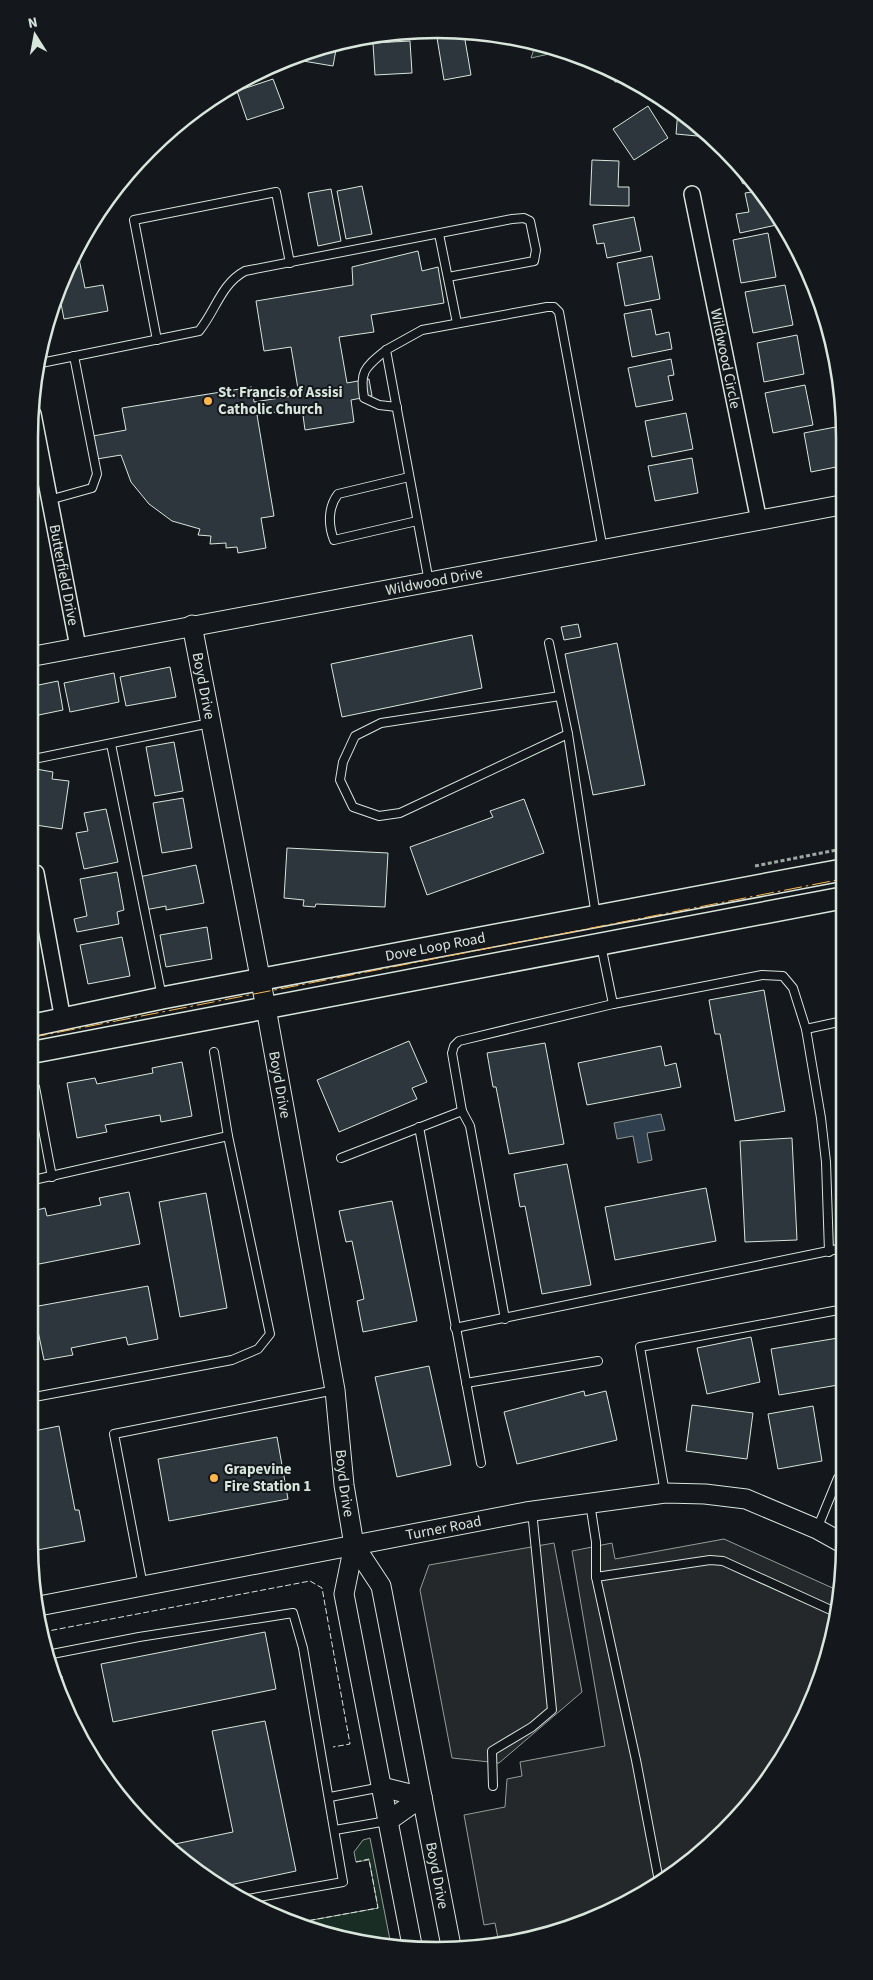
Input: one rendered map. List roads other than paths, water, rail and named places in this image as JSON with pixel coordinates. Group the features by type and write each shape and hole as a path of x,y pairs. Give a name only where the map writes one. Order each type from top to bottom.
{"main road":[{"name":"Dove Loop Road","path":"38,1024 162,998 597,918 836,871"},
{"name":"Dove Loop Road","path":"38,1051 836,899"},
{"path":"597,918 601,943"}],"street":[{"name":"Wildwood Circle","path":"692,194 759,521"},
{"name":"Butterfield Drive","path":"38,444 78,647"},
{"name":"Wildwood Drive","path":"38,655 836,506"},
{"name":"Boyd Drive","path":"192,625 261,981 335,1390 344,1485 354,1545 344,1594 411,1942"},
{"path":"38,884 62,1020"},
{"name":"Turner Road","path":"42,1605 532,1511 665,1493 705,1494 746,1499 816,1529 836,1540"},
{"name":"Boyd Drive","path":"354,1545 380,1586 450,1942"},
{"path":"382,1787 422,1796"},
{"path":"388,1821 422,1796"}],"lane":[{"path":"157,340 134,220 276,192 290,263"},
{"path":"44,362 199,330 234,277 245,271 512,219 524,218 530,222 536,250 534,261 448,277"},
{"path":"439,234 457,323"},
{"path":"397,407 379,405 364,398 361,380 366,367 386,350 422,330 554,307 559,312 603,550"},
{"path":"386,350 429,582"},
{"path":"49,500 92,488 97,474 74,356"},
{"path":"409,477 338,494 332,507 330,526 334,540 418,521"},
{"path":"549,643 568,734 597,918"},
{"path":"560,696 381,723 355,736 343,762 340,780 353,807 379,816 400,813 568,734"},
{"path":"38,758 210,723"},
{"path":"111,744 162,998"},
{"path":"601,943 613,1004"},
{"path":"505,1319 470,1126 462,1111 452,1053 454,1046 459,1041 613,1004 762,975 782,976 793,988 806,1029 826,1162 829,1252"},
{"path":"806,1029 836,1023"},
{"path":"38,1396 232,1360 258,1349 270,1334 228,1136 214,1052"},
{"path":"38,1103 52,1176"},
{"path":"341,1158 462,1111"},
{"path":"419,1127 481,1463"},
{"path":"38,1179 228,1136"},
{"path":"455,1328 836,1250"},
{"path":"665,1493 640,1347 836,1310"},
{"path":"466,1382 598,1361"},
{"path":"143,1586 114,1434 335,1390"},
{"path":"816,1529 836,1483"},
{"path":"590,1503 596,1542 596,1577 636,1760 658,1875"},
{"path":"493,1786 492,1751 532,1727 552,1710 534,1546 532,1511"},
{"path":"596,1577 710,1560 723,1561 830,1610"},
{"path":"53,1654 139,1637 293,1613 304,1648 343,1882 254,1898"},
{"path":"330,1796 382,1787"},
{"path":"335,1830 388,1821"}],"water":[{"path":"661,1114 665,1130 647,1133 652,1160 638,1163 633,1136 617,1139 614,1123"}],"place":[{"name":"St. Francis of Assisi Catholic Church","path":"208,401"},
{"name":"Grapevine Fire Station 1","path":"214,1478"}]}
